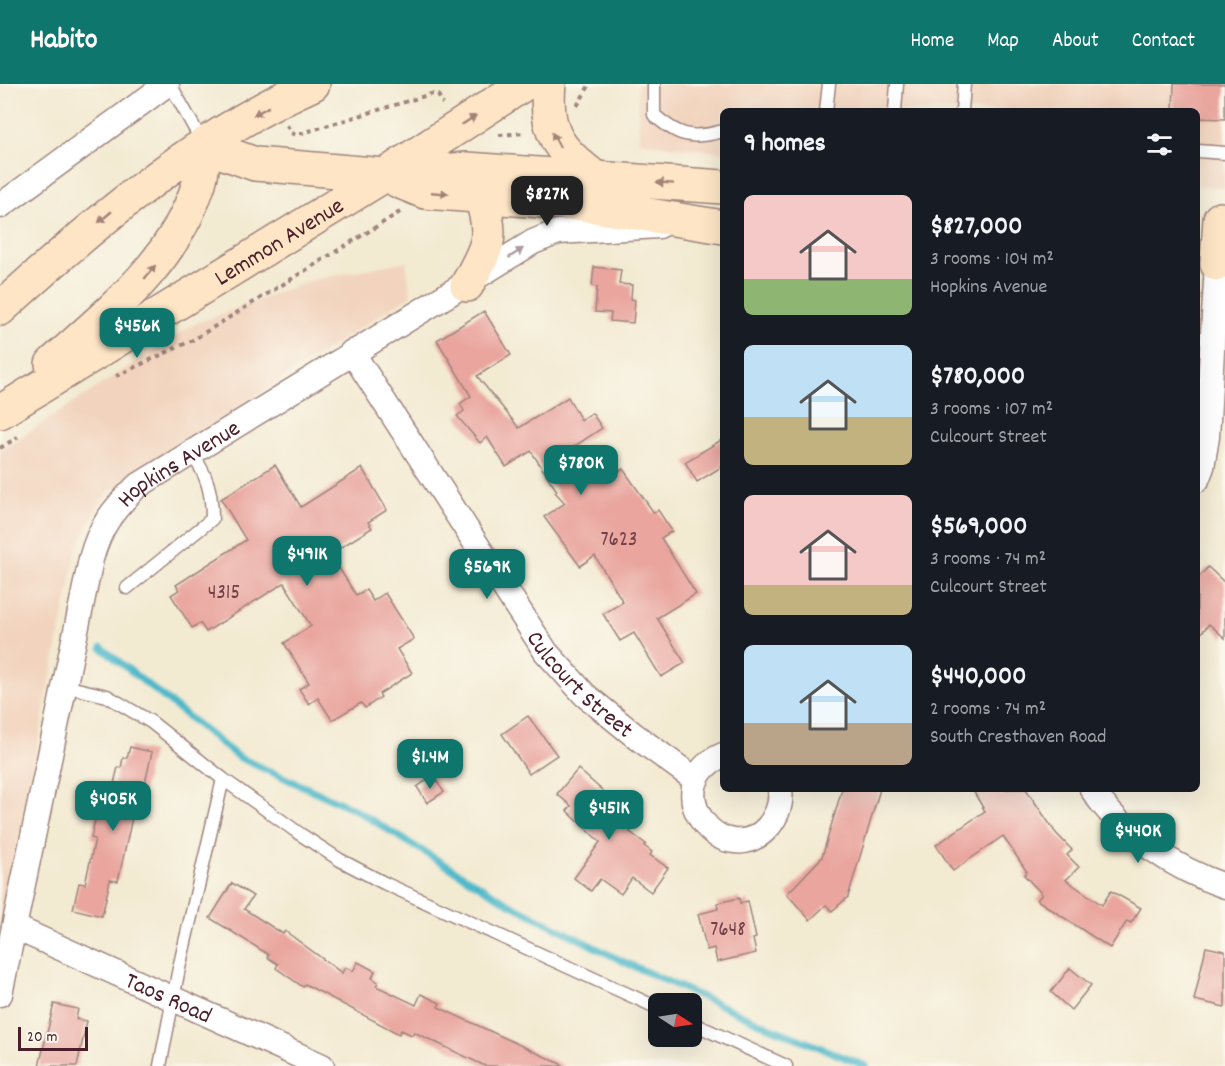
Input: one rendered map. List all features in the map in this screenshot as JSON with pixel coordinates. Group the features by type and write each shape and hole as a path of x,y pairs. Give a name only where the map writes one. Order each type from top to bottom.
{"main road":[{"path":"0,309 116,207 244,120 313,84"},
{"name":"Lemmon Avenue","path":"0,412 385,176 524,84"},
{"path":"549,84 547,101 551,128 560,148 597,179"},
{"path":"205,146 255,164 385,176 451,169 720,187"},
{"path":"0,412 149,274 183,224 200,181 205,146"},
{"path":"385,176 425,192 581,204 708,226"},
{"path":"467,285 486,251 490,235 481,197"},
{"path":"1213,263 1214,219"}],"street":[{"path":"0,206 168,84"},
{"name":"Hopkins Avenue","path":"0,994 91,559 104,521 136,487 352,352 467,285 533,242 558,232 708,226"},
{"path":"1200,472 1207,438 1213,263"},
{"name":"Culcourt Street","path":"352,352 546,652 585,695 634,735 696,780"},
{"path":"720,757 704,768 696,780 693,801 702,822 718,836 730,840 742,840 765,830 779,809 780,792"},
{"path":"1095,792 1131,833 1174,863 1225,886"},
{"name":"Taos Road","path":"14,927 322,1066"}],"lane":[{"path":"168,84 205,146"},
{"path":"654,84 654,115 675,133 708,135 720,132"},
{"path":"826,108 829,84"},
{"path":"895,108 897,84"},
{"path":"962,108 964,84"},
{"path":"1200,151 1225,153"},
{"path":"127,588 212,519 212,497 205,471 191,453"},
{"path":"64,686 107,696 151,722 223,779 348,865 648,1003"},
{"path":"160,1066 223,779"},
{"path":"702,1028 786,1066"}],"path":[{"path":"574,116 583,93 590,84"},
{"path":"285,122 291,133 296,135 432,94 438,95 443,104"},
{"path":"489,139 497,135 533,132"},
{"path":"110,379 184,346 362,234 399,212 409,209"},
{"path":"0,448 27,431"}],"shaded area":[{"path":"638,84 1225,84 1225,188 1200,186 1200,108 720,108 720,152 639,141"},
{"path":"406,261 411,295 110,491 98,507 77,548 0,931 0,451 194,324 309,281"}],"building":[{"path":"1174,84 1225,84 1225,119 1200,118 1200,108 1173,108"},
{"path":"594,267 621,270 619,284 632,285 631,299 635,300 633,323 610,321 611,313 595,312 597,287 592,286"},
{"path":"484,311 511,355 477,376 519,428 568,397 581,420 592,413 602,428 566,452 610,461 617,472 623,469 654,513 658,510 672,531 661,538 696,594 657,618 685,663 661,677 634,633 620,641 603,614 623,602 595,556 580,566 544,517 565,503 555,492 557,491 531,451 506,467 487,437 480,443 457,416 464,411 460,404 471,396 437,340"},
{"path":"720,441 720,468 697,482 685,462"},
{"path":"275,465 301,507 362,468 387,510 368,522 372,528 330,554 356,595 366,590 373,601 385,593 414,639 397,649 412,673 379,694 381,697 365,708 361,703 332,720 318,698 309,704 299,689 309,683 284,643 311,626 284,583 206,632 200,623 192,628 171,595 179,590 176,585 246,540 221,499"},
{"path":"1208,567 1225,583 1225,638 1209,624 1200,634 1200,576"},
{"path":"528,716 557,755 529,774 502,734"},
{"path":"130,747 152,752 141,801 136,800 118,881 110,880 102,916 73,909 79,883 85,884 95,839 91,838 98,806 108,809 118,767 121,768 123,758 127,758"},
{"path":"578,769 612,799 604,808 632,828 630,832 646,844 644,846 652,852 650,855 668,868 651,892 632,878 621,894 600,879 591,891 574,878 600,842 567,811 571,806 557,794"},
{"path":"433,776 444,792 427,803 417,787"},
{"path":"841,792 879,792 848,897 832,911 826,905 810,920 787,894 822,857"},
{"path":"974,792 1028,792 1055,832 1072,850 1067,855 1079,867 1066,880 1102,905 1111,891 1141,908 1131,923 1127,921 1110,948 1037,900 1042,894 1024,875 1027,872 1003,836 953,871 936,845 985,811"},
{"path":"232,883 253,896 244,909 283,934 285,931 342,973 345,967 353,971 358,962 375,971 372,978 378,982 376,986 416,1005 421,994 440,1003 438,1007 565,1066 485,1066 414,1032 412,1035 401,1030 399,1034 305,984 303,987 276,968 278,964 267,957 269,955 210,918"},
{"path":"739,898 740,903 748,901 756,938 753,939 756,953 717,962 714,948 707,950 698,914 718,909 717,903"},
{"path":"1206,947 1225,951 1225,1007 1194,1000"},
{"path":"1070,968 1091,985 1071,1010 1051,992"},
{"path":"54,1004 78,1009 76,1019 87,1021 77,1066 39,1066"}],"waterway":[{"path":"102,648 238,757 354,809 508,903 622,961 769,1027 866,1066"}]}
